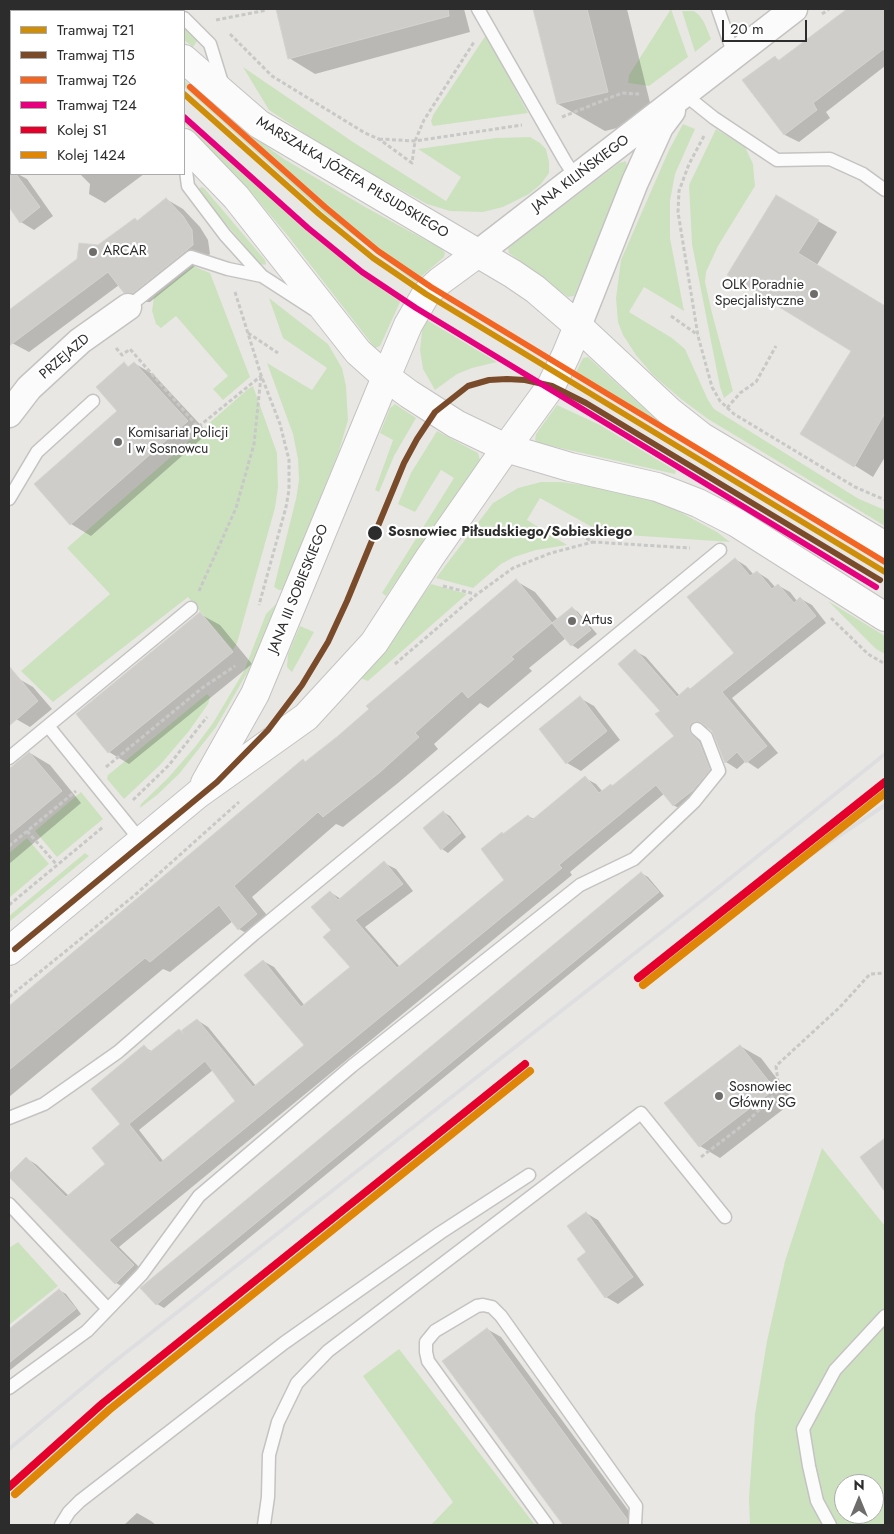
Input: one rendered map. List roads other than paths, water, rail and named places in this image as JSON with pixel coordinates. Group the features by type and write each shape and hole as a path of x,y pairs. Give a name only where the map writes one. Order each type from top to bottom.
{"main road":[{"name":"MARSZAŁKA JÓZEFA PIŁSUDSKIEGO","path":"185,60 259,124 513,274 578,326"},
{"path":"185,145 236,197 358,352 386,377 456,424 506,448 657,487 698,503 737,523 885,617"},
{"name":"JANA III SOBIESKIEGO","path":"198,794 255,694 408,325 422,300 440,281 477,254"},
{"name":"JANA III SOBIESKIEGO","path":"9,951 198,794 306,717 374,643 430,557 546,394 557,375 578,326"},
{"path":"578,326 702,437 885,546"},
{"path":"842,520 885,550"},
{"path":"825,578 885,611"}],"street":[{"name":"JANA KILIŃSKIEGO","path":"477,254 794,9"},
{"name":"JANA KILIŃSKIEGO","path":"578,326 635,182 653,142 660,127 684,94"},
{"name":"PRZEJAZD","path":"9,414 29,388 80,341 128,307"}],"lane":[{"path":"478,9 576,178"},
{"path":"718,9 734,54"},
{"path":"185,19 210,44 226,96"},
{"path":"684,94 714,118 777,160 830,159 863,174 885,190"},
{"path":"185,164 188,186 225,235 262,276 334,322"},
{"path":"128,307 191,257 228,269 262,276"},
{"path":"9,499 37,452 93,401"},
{"path":"9,1118 44,1104 118,1052 254,934 720,550"},
{"path":"9,758 191,608"},
{"path":"48,726 141,841"},
{"path":"9,1388 87,1331 142,1274 199,1196 352,1066 580,885 634,859 694,802 719,771 706,737 697,729"},
{"path":"264,1525 268,1497 269,1455 278,1422 297,1383 328,1351 640,1113 725,1217"},
{"path":"61,1525 69,1512 80,1501 284,1343 440,1233 529,1175"},
{"path":"9,1204 108,1309"},
{"path":"547,1525 428,1361 426,1342 435,1331 477,1306 492,1307 501,1316 636,1506 635,1525"},
{"path":"830,1525 817,1501 803,1429 835,1370 885,1316"}],"railway":[{"path":"9,1449 110,1365 723,884 885,754"},
{"path":"713,920 885,805"}],"tram line":[{"name":"T26","path":"190,87 325,207 378,251 431,287 885,562"},
{"name":"T21","path":"185,95 319,214 373,258 426,294 885,572"},
{"name":"T24","path":"185,118 308,228 362,272 416,308 876,587"},
{"name":"T15","path":"15,949 217,782 268,730 302,685 328,642 404,463 417,439 435,412 468,386 489,380 507,379 525,380 552,386 586,403 880,580"}],"rail line":[{"name":"S1","path":"638,978 885,782"},
{"name":"1424","path":"643,985 885,793"},
{"name":"S1","path":"9,1487 103,1403 525,1064"},
{"name":"1424","path":"15,1494 109,1410 530,1071"}],"place":[{"name":"ARCAR","path":"93,252"},
{"name":"OLK Poradnie Specjalistyczne","path":"814,294"},
{"name":"Komisariat Policji I w Sosnowcu","path":"118,442"},
{"name":"Sosnowiec Piłsudskiego/Sobieskiego","path":"375,533"},
{"name":"Artus","path":"572,621"},
{"name":"Sosnowiec Główny SG","path":"719,1096"}]}
